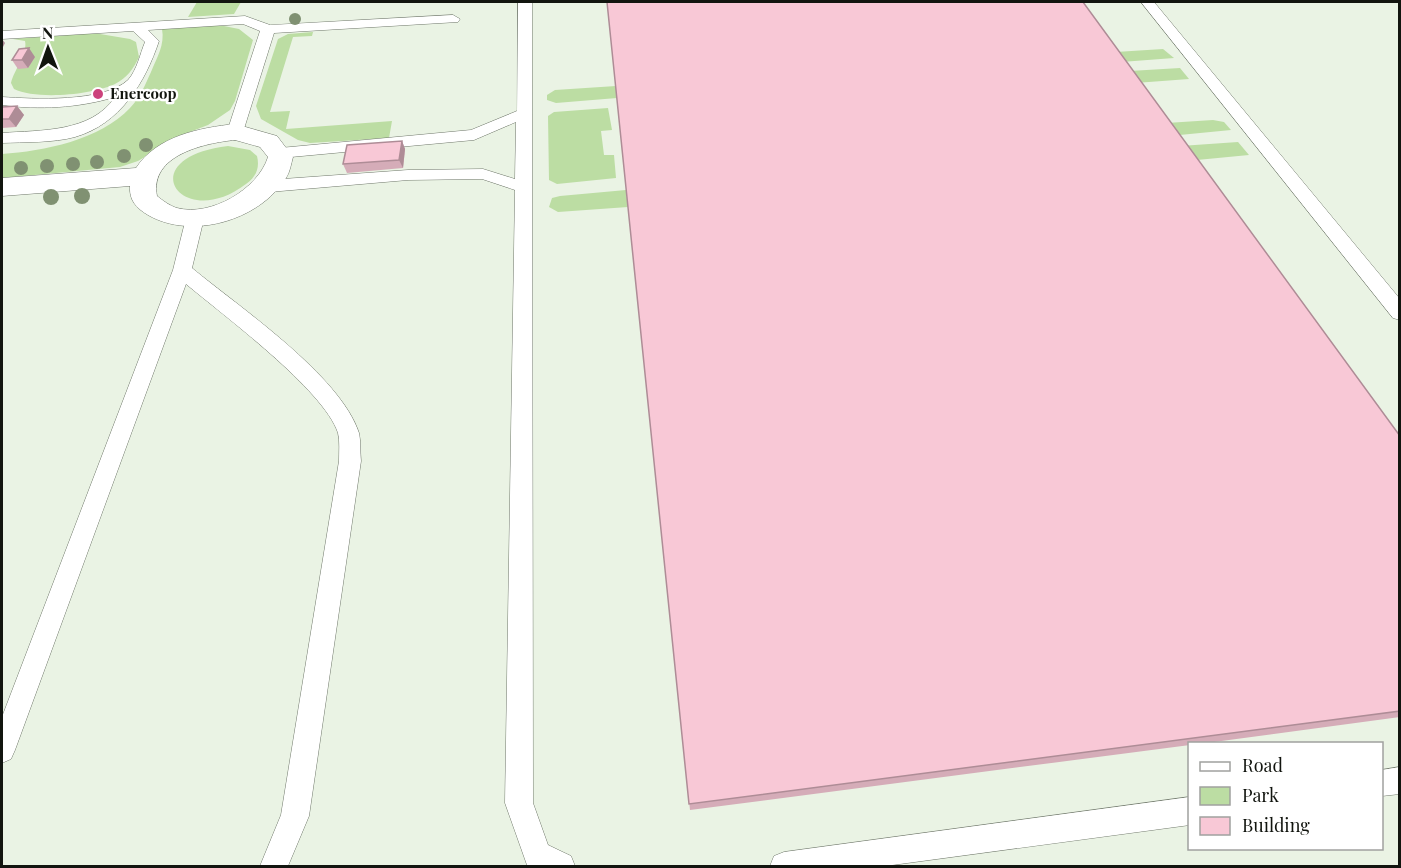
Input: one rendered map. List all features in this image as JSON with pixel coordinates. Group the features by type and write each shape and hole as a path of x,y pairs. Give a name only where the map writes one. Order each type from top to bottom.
{"street":[{"path":"235,132 264,138 280,153 277,175 269,186 255,198 237,208 195,218 174,217 157,211 146,202 142,190 145,177 159,159 181,145 198,138 235,132"},
{"path":"2,187 145,177"}],"lane":[{"path":"525,2 519,803 537,855 561,867"},
{"path":"1147,2 1400,313"},
{"path":"2,35 245,20 268,29 453,19"},
{"path":"2,138 72,133 114,110 144,65 152,41 136,26"},
{"path":"235,132 268,29"},
{"path":"2,101 27,104 83,100 130,85"},
{"path":"280,153 474,135 525,113"},
{"path":"269,186 408,175 483,174 524,187"},
{"path":"2,750 182,270 195,218"},
{"path":"182,270 312,382 333,405 348,434 350,461 306,760 295,816 274,867"},
{"path":"1383,783 1400,780"},
{"path":"784,867 1188,811"}],"green space":[{"path":"197,2 241,2 234,14 188,17"},
{"path":"214,24 239,29 253,40 235,101 230,110 208,125 182,135 138,161 120,167 2,178 2,154 53,147 87,136 118,119 130,108 142,91 158,56 162,29"},
{"path":"313,32 312,36 293,37 270,112 290,111 286,129 392,121 389,138 310,143 298,140 261,119 256,106 278,39 288,34"},
{"path":"94,33 136,42 139,57 130,72 119,82 93,91 64,95 36,94 14,89 11,83 23,56 25,41 13,39"},
{"path":"1163,49 1174,58 1108,63 1100,53"},
{"path":"1180,68 1189,79 1122,84 1113,72"},
{"path":"616,86 617,98 556,103 547,100 547,95 555,90"},
{"path":"608,108 612,130 601,131 604,155 614,155 616,178 557,184 549,180 548,116 554,112"},
{"path":"1213,120 1224,122 1231,130 1159,137 1151,124"},
{"path":"1238,142 1249,155 1176,162 1166,147"},
{"path":"228,146 250,150 257,156 255,175 246,184 223,197 202,200 186,197 176,188 173,176 180,164 198,153"},
{"path":"626,190 628,207 558,212 549,207 552,198 560,196"}],"building":[{"path":"607,2 1083,2 1400,436 1400,711 689,804"},
{"path":"29,48 22,60 12,60 19,49"},
{"path":"17,106 9,119 2,119 2,107"},
{"path":"402,141 399,160 343,164 347,145"}],"place":[{"name":"Enercoop","path":"98,94"}]}
